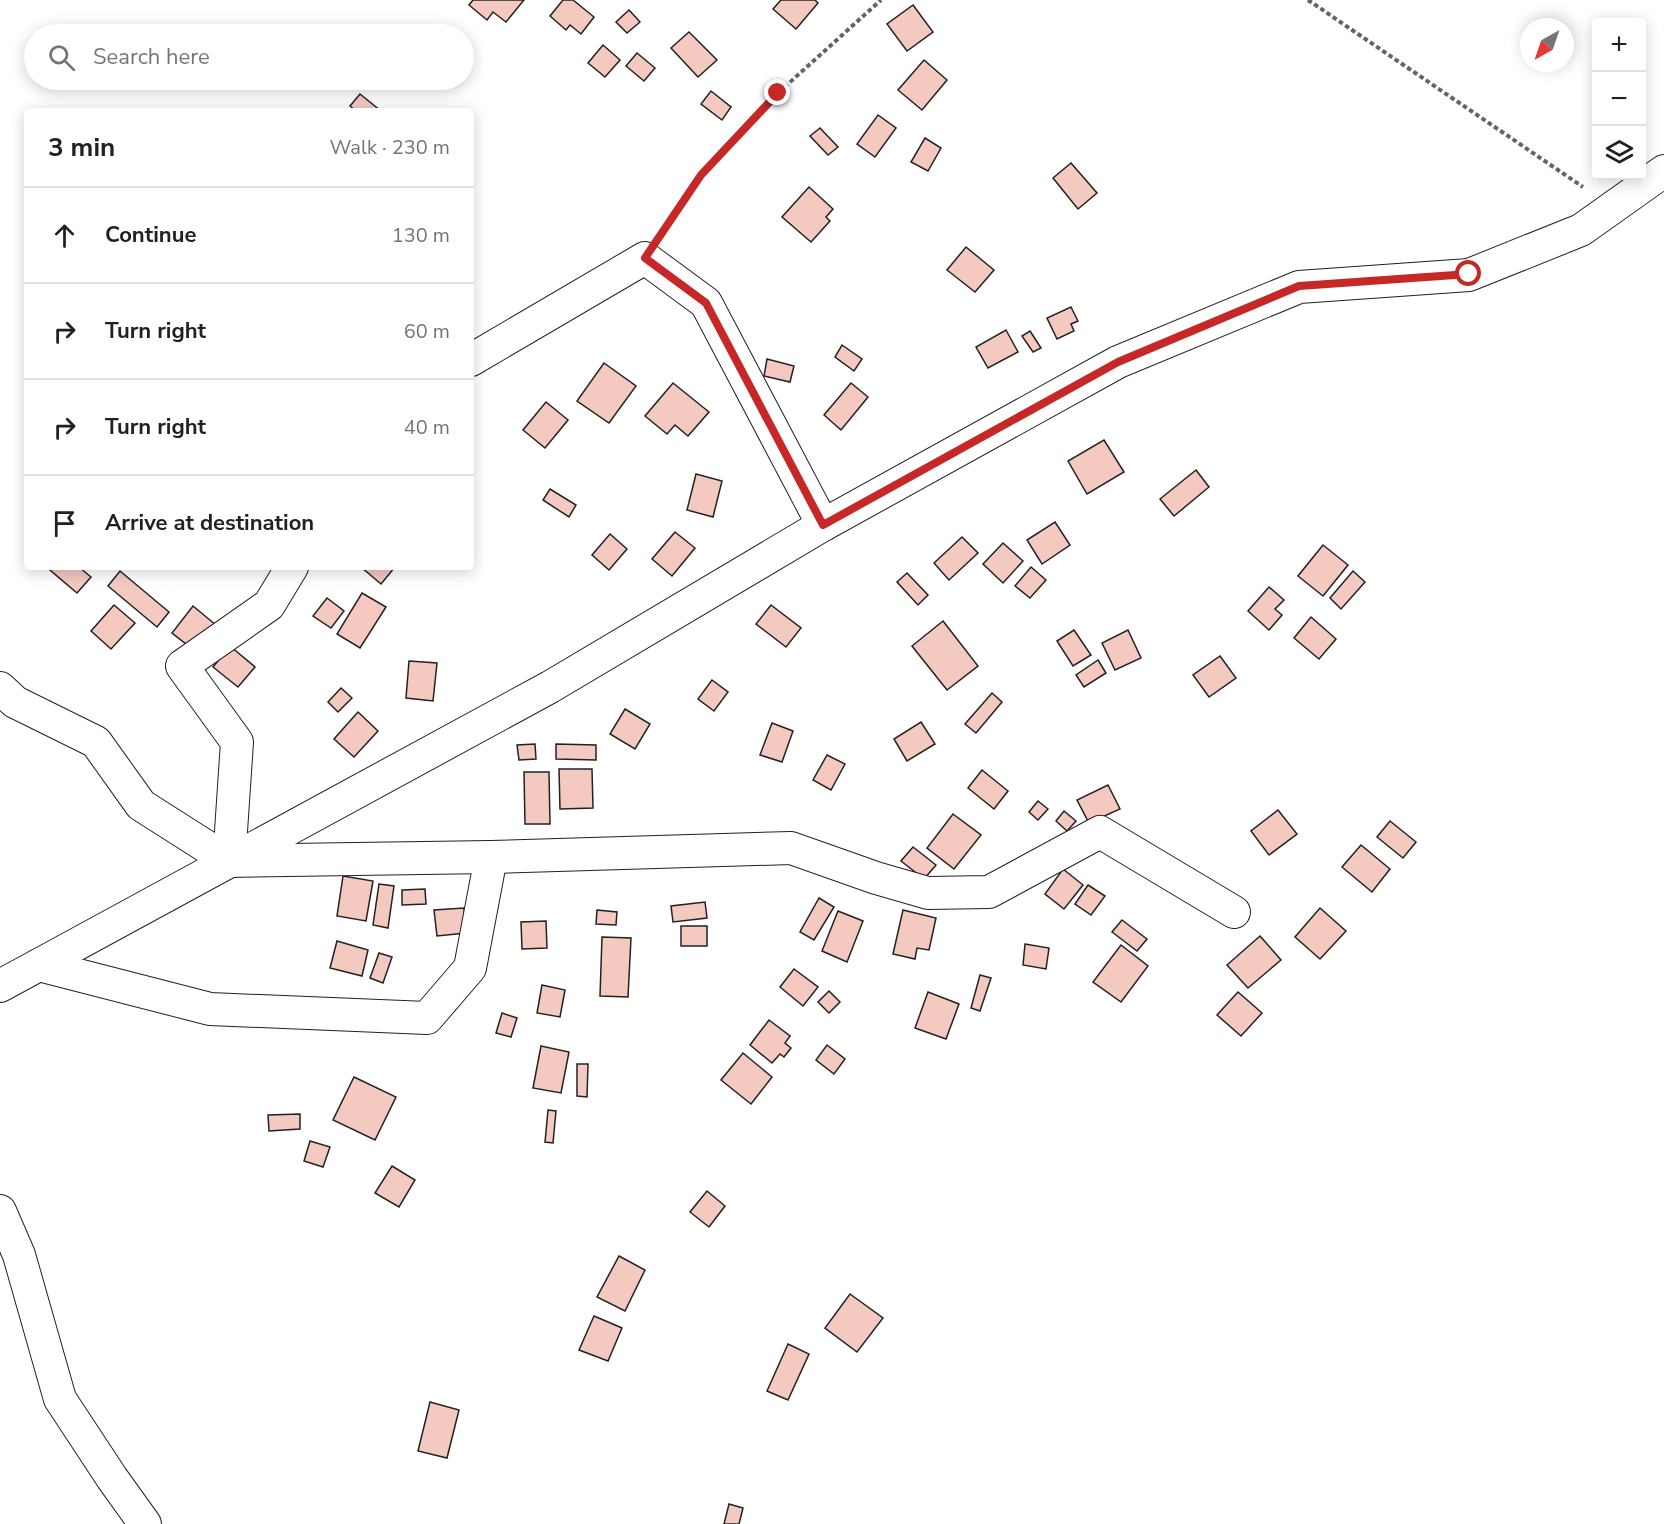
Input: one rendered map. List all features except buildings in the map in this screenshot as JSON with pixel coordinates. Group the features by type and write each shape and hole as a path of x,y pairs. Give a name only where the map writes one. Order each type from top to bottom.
{"street":[{"path":"0,986 550,687 823,525 1118,362 1299,286 1469,274 1581,230 1664,171"},
{"path":"474,358 645,258 706,303 823,525"},
{"path":"229,861 237,742 182,666 269,605 290,570"},
{"path":"0,688 15,702 96,742 141,805 229,861 490,857 791,848 876,878 928,893 989,892 1100,832 1234,912"},
{"path":"39,965 210,1009 427,1018 470,968 490,857"},
{"path":"0,1211 20,1255 60,1399 145,1524"}],"path":[{"path":"645,258 701,175 778,93 881,0"},
{"path":"1308,0 1613,207"}],"route":[{"path":"778,93 701,175 645,258 706,303 823,525 1118,362 1299,286 1469,274"}]}
